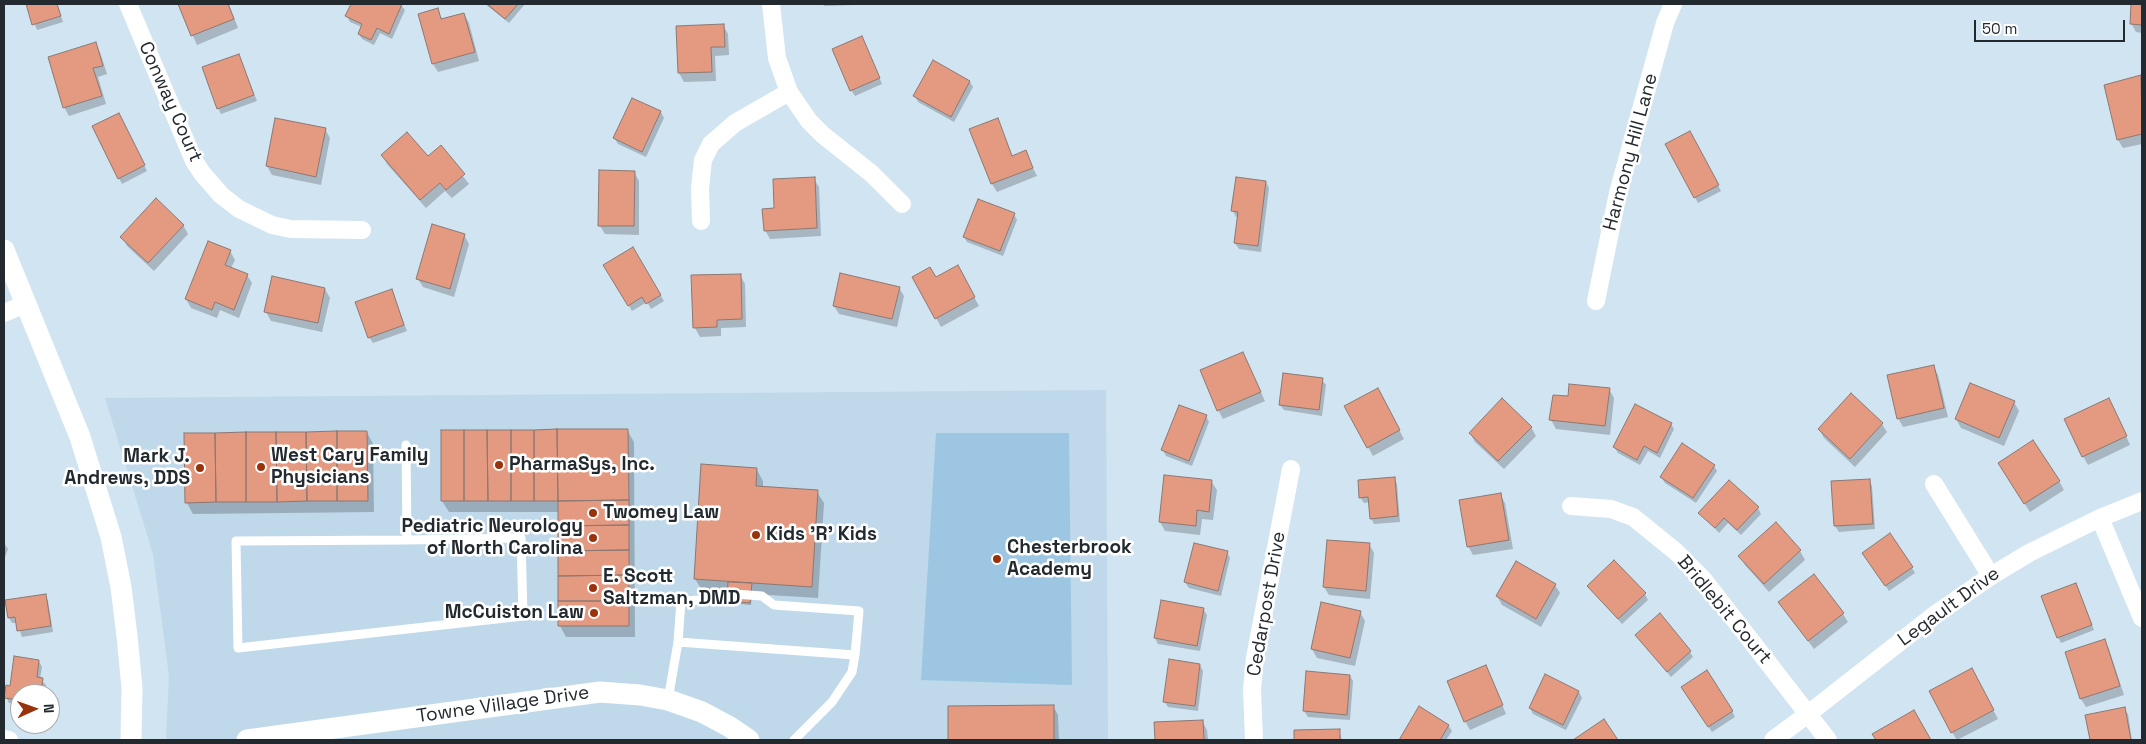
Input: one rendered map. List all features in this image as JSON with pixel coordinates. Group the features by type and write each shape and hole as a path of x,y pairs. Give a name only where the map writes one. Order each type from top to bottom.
{"street":[{"name":"Conway Court","path":"128,4 194,161 222,195 239,209 272,225 291,229 362,230"},
{"path":"771,4 777,58 789,92 809,121 823,135 872,174 902,204"},
{"name":"Harmony Hill Lane","path":"1596,301 1618,193 1673,4"},
{"path":"701,221 700,188 703,160 711,144 735,123 789,92"},
{"path":"4,250 80,437 111,537 121,588 127,636 132,688 131,740"},
{"path":"4,313 26,304"},
{"name":"Cedarpost Drive","path":"1254,740 1252,689 1255,658 1291,469"},
{"path":"1934,484 1991,576"},
{"name":"Legault Drive","path":"1773,740 1933,616 1991,576 2029,553 2100,518 2142,501"},
{"name":"Bridlebit Court","path":"1571,506 1611,509 1633,517 1674,551 1703,579 1828,740"},
{"path":"2100,518 2142,618"},
{"name":"Towne Village Drive","path":"247,740 600,692 668,700 702,712 749,740"},
{"path":"4,739 9,740"}],"lane":[{"path":"406,445 407,540"},
{"path":"521,538 523,616 238,648 236,541 407,540 521,538"},
{"path":"668,700 678,642 681,601 700,600 720,593 729,593 762,596 774,605 859,611 852,672 832,702 794,740"},
{"path":"678,642 855,654"}],"shaded area":[{"path":"1106,390 1108,740 166,740 169,676 153,554 105,398"},
{"name":"Chesterbrook Academy","path":"936,433 1069,433 1072,685 921,680"}],"building":[{"path":"26,4 57,4 61,16 32,25"},
{"path":"178,4 228,4 234,19 191,36"},
{"path":"351,4 402,4 389,34 377,28 371,40 358,34 362,24 345,16"},
{"path":"487,4 518,4 505,19"},
{"path":"2131,4 2142,4 2142,25 2130,24"},
{"path":"438,8 441,19 464,13 475,52 432,64 418,14"},
{"path":"724,24 725,47 711,47 712,72 678,73 676,26"},
{"path":"862,36 880,78 850,91 832,49"},
{"path":"96,42 103,66 93,68 102,96 63,108 48,57"},
{"path":"239,54 254,95 217,109 202,67"},
{"path":"933,60 970,81 951,117 913,96"},
{"path":"2141,75 2142,134 2117,140 2104,85"},
{"path":"632,98 661,111 642,152 613,138"},
{"path":"119,113 145,165 118,179 92,126"},
{"path":"275,118 326,128 316,177 266,166"},
{"path":"998,118 1012,156 1026,150 1033,168 991,184 969,129"},
{"path":"1690,131 1719,185 1694,198 1665,144"},
{"path":"407,132 428,156 441,145 465,174 446,190 440,183 420,200 381,155"},
{"path":"599,170 635,171 634,226 598,226"},
{"path":"815,177 817,228 764,231 762,209 774,208 773,179"},
{"path":"1236,177 1266,181 1258,246 1234,243 1238,212 1231,211"},
{"path":"156,198 184,225 148,263 120,237"},
{"path":"978,199 1015,213 1000,251 963,237"},
{"path":"432,224 465,234 450,289 416,279"},
{"path":"208,241 231,250 225,265 248,274 234,310 215,302 212,310 185,299"},
{"path":"633,247 661,295 646,304 642,297 628,306 603,265"},
{"path":"958,265 975,297 935,319 912,277 930,267 936,277"},
{"path":"840,273 900,287 892,319 833,306"},
{"path":"741,274 742,319 717,320 717,327 693,328 691,275"},
{"path":"272,276 325,288 318,323 264,312"},
{"path":"392,289 404,325 368,338 355,302"},
{"path":"1243,352 1261,392 1217,411 1200,370"},
{"path":"1934,365 1944,408 1897,419 1887,375"},
{"path":"1283,373 1323,378 1319,410 1279,405"},
{"path":"1970,383 2015,401 1999,438 1955,419"},
{"path":"1569,384 1610,388 1605,426 1549,420 1553,395 1568,396"},
{"path":"1378,388 1400,430 1367,448 1344,406"},
{"path":"1851,393 1883,423 1850,459 1818,429"},
{"path":"1502,398 1532,427 1498,461 1469,433"},
{"path":"2109,398 2127,436 2082,457 2064,419"},
{"path":"1635,404 1672,423 1657,453 1644,446 1637,460 1613,447"},
{"path":"1179,405 1207,415 1189,461 1161,450"},
{"path":"557,429 628,429 629,500 558,501"},
{"path":"557,429 558,501 534,501 534,430"},
{"path":"441,430 464,430 464,501 441,501"},
{"path":"464,430 487,430 488,501 464,501"},
{"name":"PharmaSys, Inc.","path":"487,430 511,430 511,501 488,501"},
{"path":"511,430 534,430 534,501 511,501"},
{"path":"337,431 337,501 307,501 306,432"},
{"path":"337,431 367,431 368,501 337,501"},
{"path":"246,432 246,502 216,502 215,433"},
{"name":"West Cary Family Physicians","path":"246,432 276,432 277,502 246,502"},
{"path":"276,432 306,432 307,501 277,502"},
{"name":"Mark J. Andrews, DDS","path":"184,433 215,433 216,502 185,503"},
{"path":"2033,440 2060,481 2024,504 1998,463"},
{"path":"1682,443 1715,465 1693,498 1660,477"},
{"name":"Kids 'R' Kids","path":"701,464 757,468 756,486 818,490 812,587 694,579"},
{"path":"1164,475 1212,480 1209,512 1197,510 1196,526 1159,522"},
{"path":"1395,477 1398,516 1370,519 1368,497 1359,498 1358,480"},
{"path":"1870,479 1873,524 1834,526 1831,481"},
{"path":"1729,480 1759,507 1737,530 1724,518 1715,528 1698,513"},
{"path":"1501,493 1509,540 1467,547 1459,500"},
{"name":"Twomey Law","path":"629,500 629,525 558,526 558,501"},
{"path":"1776,522 1801,550 1764,584 1738,556"},
{"name":"Pediatric Neurology of North Carolina","path":"629,525 629,550 558,551 558,526"},
{"path":"1890,533 1913,567 1885,586 1862,553"},
{"path":"1327,540 1370,543 1366,591 1323,587"},
{"path":"1194,543 1228,551 1218,591 1184,582"},
{"path":"629,550 629,575 558,576 558,551"},
{"path":"1614,560 1646,593 1618,619 1587,586"},
{"path":"1516,561 1556,584 1536,619 1496,596"},
{"path":"1814,574 1844,613 1808,641 1778,602"},
{"name":"E. Scott Saltzman, DMD","path":"629,575 629,601 558,601 558,576"},
{"path":"728,582 752,583 750,603 727,601"},
{"path":"2076,583 2092,625 2057,638 2041,596"},
{"path":"46,594 51,626 17,631 15,617 8,618 5,600"},
{"path":"1161,600 1204,608 1197,646 1154,638"},
{"name":"McCuiston Law","path":"558,601 629,601 629,626 558,626"},
{"path":"1321,602 1361,611 1350,658 1311,649"},
{"path":"1660,613 1691,651 1667,672 1635,635"},
{"path":"2105,639 2120,686 2080,699 2065,652"},
{"path":"14,656 39,660 37,677 43,678 42,684 10,684"},
{"path":"1169,659 1200,664 1195,706 1163,702"},
{"path":"1486,665 1503,705 1464,722 1447,681"},
{"path":"1972,668 1994,710 1951,733 1929,691"},
{"path":"1707,670 1733,711 1708,727 1681,687"},
{"path":"1306,671 1350,675 1347,715 1303,711"},
{"path":"1545,674 1579,691 1563,725 1529,708"},
{"path":"6,685 10,686 10,699 4,698"},
{"path":"1054,705 1054,740 948,740 948,706"},
{"path":"1419,706 1449,725 1440,740 1399,740"},
{"path":"2125,707 2131,740 2090,740 2085,715"},
{"path":"1914,710 1931,740 1876,740 1872,734"},
{"path":"1604,719 1618,740 1573,740"},
{"path":"1203,720 1204,740 1155,740 1154,722"},
{"path":"1340,729 1340,740 1294,740 1294,730"}],"place":[{"name":"PharmaSys, Inc.","path":"499,465"},
{"name":"West Cary Family Physicians","path":"261,467"},
{"name":"Mark J. Andrews, DDS","path":"200,468"},
{"name":"Twomey Law","path":"593,513"},
{"name":"Kids 'R' Kids","path":"756,535"},
{"name":"Pediatric Neurology of North Carolina","path":"593,538"},
{"name":"Chesterbrook Academy","path":"997,559"},
{"name":"E. Scott Saltzman, DMD","path":"593,588"},
{"name":"McCuiston Law","path":"594,613"}]}
